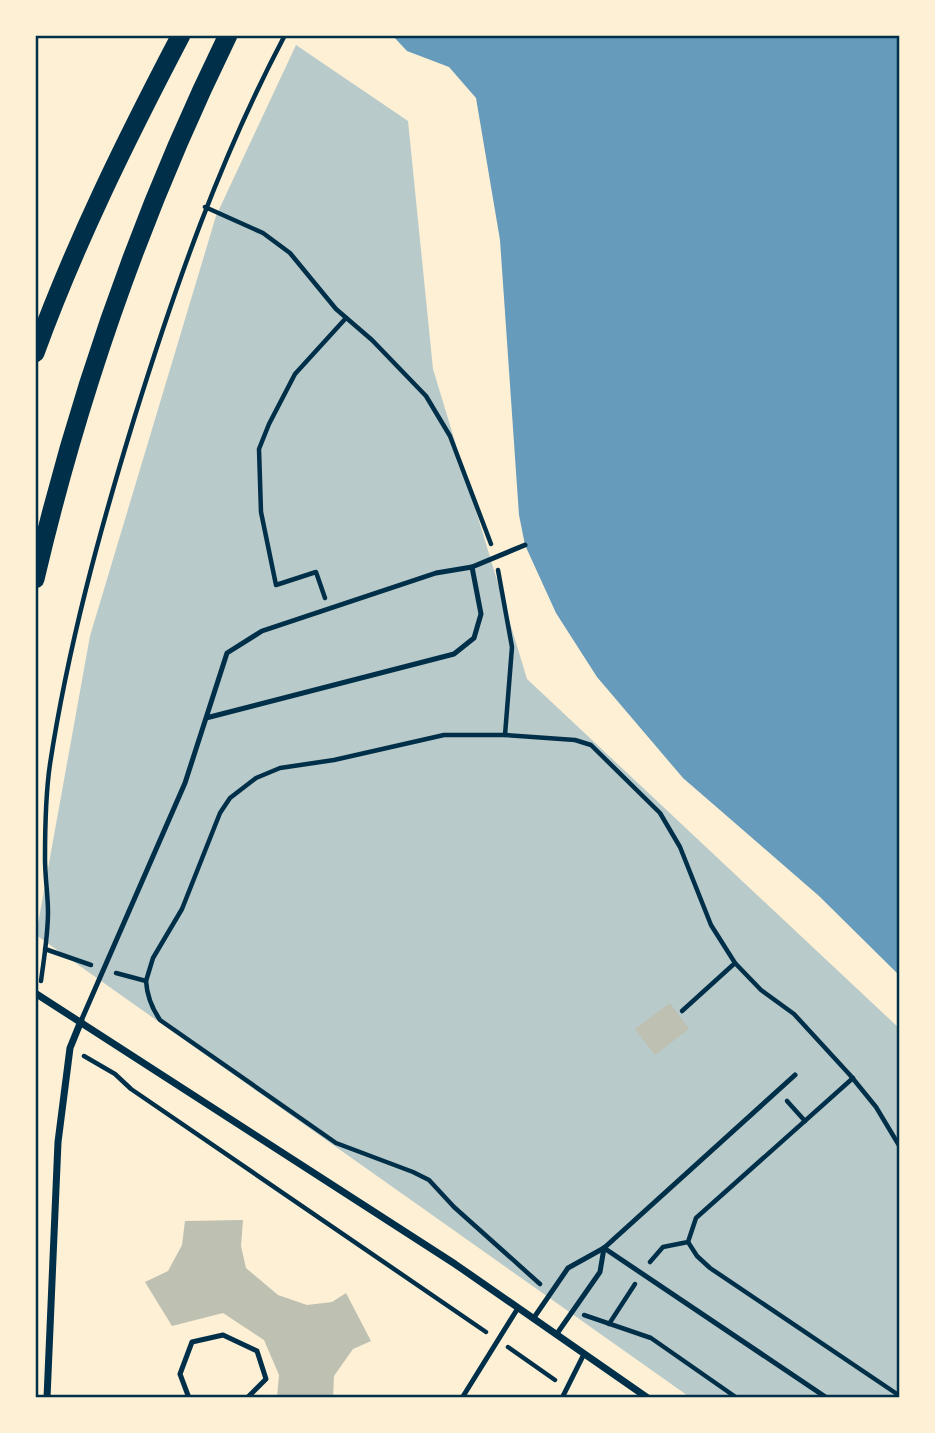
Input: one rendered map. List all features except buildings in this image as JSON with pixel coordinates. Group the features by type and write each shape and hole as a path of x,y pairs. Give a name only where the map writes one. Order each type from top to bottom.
{"highway":[{"path":"35,353 68,268 110,176 181,35"},
{"path":"35,579 56,489 91,373 124,278 201,91 228,35"}],"street":[{"path":"37,994 455,1264 648,1398"},
{"path":"49,1397 58,1142 70,1048 81,1021"}],"lane":[{"path":"81,1021 185,783 227,653 262,631 436,573 472,567 526,545"},
{"path":"206,718 454,654 474,638 481,614 472,567"},
{"path":"533,1319 568,1268 604,1248 795,1075"},
{"path":"556,1335 600,1272 604,1248"},
{"path":"604,1248 827,1398"},
{"path":"462,1398 519,1308"},
{"path":"189,1398 180,1374 192,1342 223,1335 257,1351 266,1379 247,1398"},
{"path":"562,1398 584,1354"}],"path":[{"path":"37,994 45,950 48,910 45,857 49,768 66,670 83,597 115,481 179,276 205,207 285,35"},
{"path":"205,207 263,233 290,253 336,309 372,340 426,396 450,436 493,553"},
{"path":"328,609 316,572 276,585 261,512 259,449 295,374 346,318"},
{"path":"497,567 512,647 505,735"},
{"path":"539,1283 454,1207 429,1180 336,1143 160,1020 153,1010 146,981 153,958 182,909 220,813 230,799 256,778 280,768 334,760 444,735 505,735 575,740 592,745 660,813 680,847 711,925 735,963 761,990 794,1014 853,1078 876,1107 900,1147"},
{"path":"45,950 86,963"},
{"path":"682,1011 735,963"},
{"path":"129,978 146,981"},
{"path":"70,1048 115,1073 131,1089 561,1384"},
{"path":"688,1242 696,1219 853,1078"},
{"path":"778,1091 805,1121"},
{"path":"652,1258 663,1247 688,1242"},
{"path":"688,1242 697,1256 710,1268 898,1394"},
{"path":"609,1324 633,1286"},
{"path":"586,1317 651,1338 737,1398"}],"shaded area":[{"path":"296,45 408,121 433,369 527,679 900,1029 900,1398 691,1398 36,935 90,636 216,216"}],"water":[{"path":"392,35 900,35 900,976 819,896 683,778 597,677 556,613 525,545 519,515 500,240 476,98 449,67 407,51"}]}
